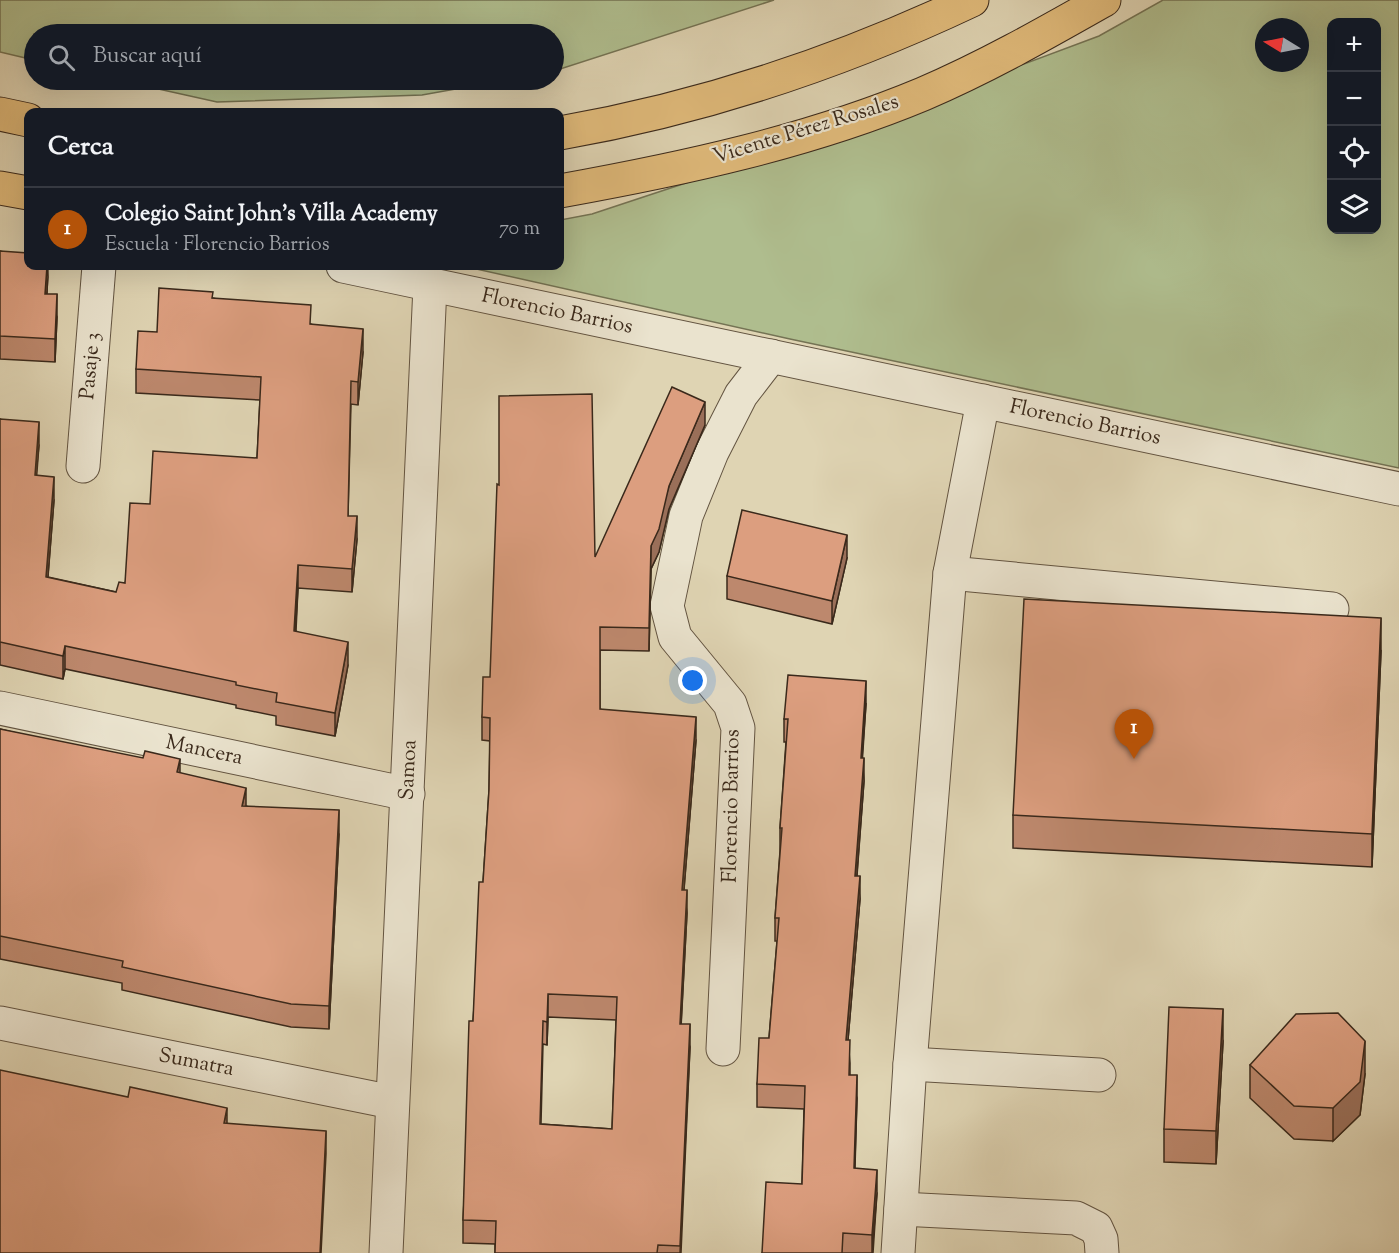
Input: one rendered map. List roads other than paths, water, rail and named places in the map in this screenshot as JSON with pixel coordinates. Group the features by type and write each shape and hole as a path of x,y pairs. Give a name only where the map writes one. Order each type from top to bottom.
{"main road":[{"path":"564,132 682,107 769,82 854,52 972,0"},
{"name":"Vicente Pérez Rosales","path":"564,190 695,163 849,121 975,71 1104,0"},
{"path":"0,114 24,119"},
{"path":"0,188 24,192"}],"street":[{"name":"Pasaje 3","path":"83,466 99,270"},
{"name":"Florencio Barrios","path":"360,270 1399,489"},
{"name":"Samoa","path":"386,1253 430,286"},
{"name":"Florencio Barrios","path":"723,1049 738,728 730,704 675,637 667,606 686,516 712,452 741,395 771,356"},
{"path":"898,1253 909,1064 950,573 983,401"},
{"path":"950,573 1332,609"},
{"name":"Mancera","path":"0,708 408,794"},
{"name":"Sumatra","path":"0,1023 392,1102"},
{"path":"909,1064 1099,1075"},
{"path":"901,1209 1076,1218 1096,1228 1102,1253"}],"place":[{"name":"Colegio Saint John's Villa Academy","path":"1134,759"}]}
